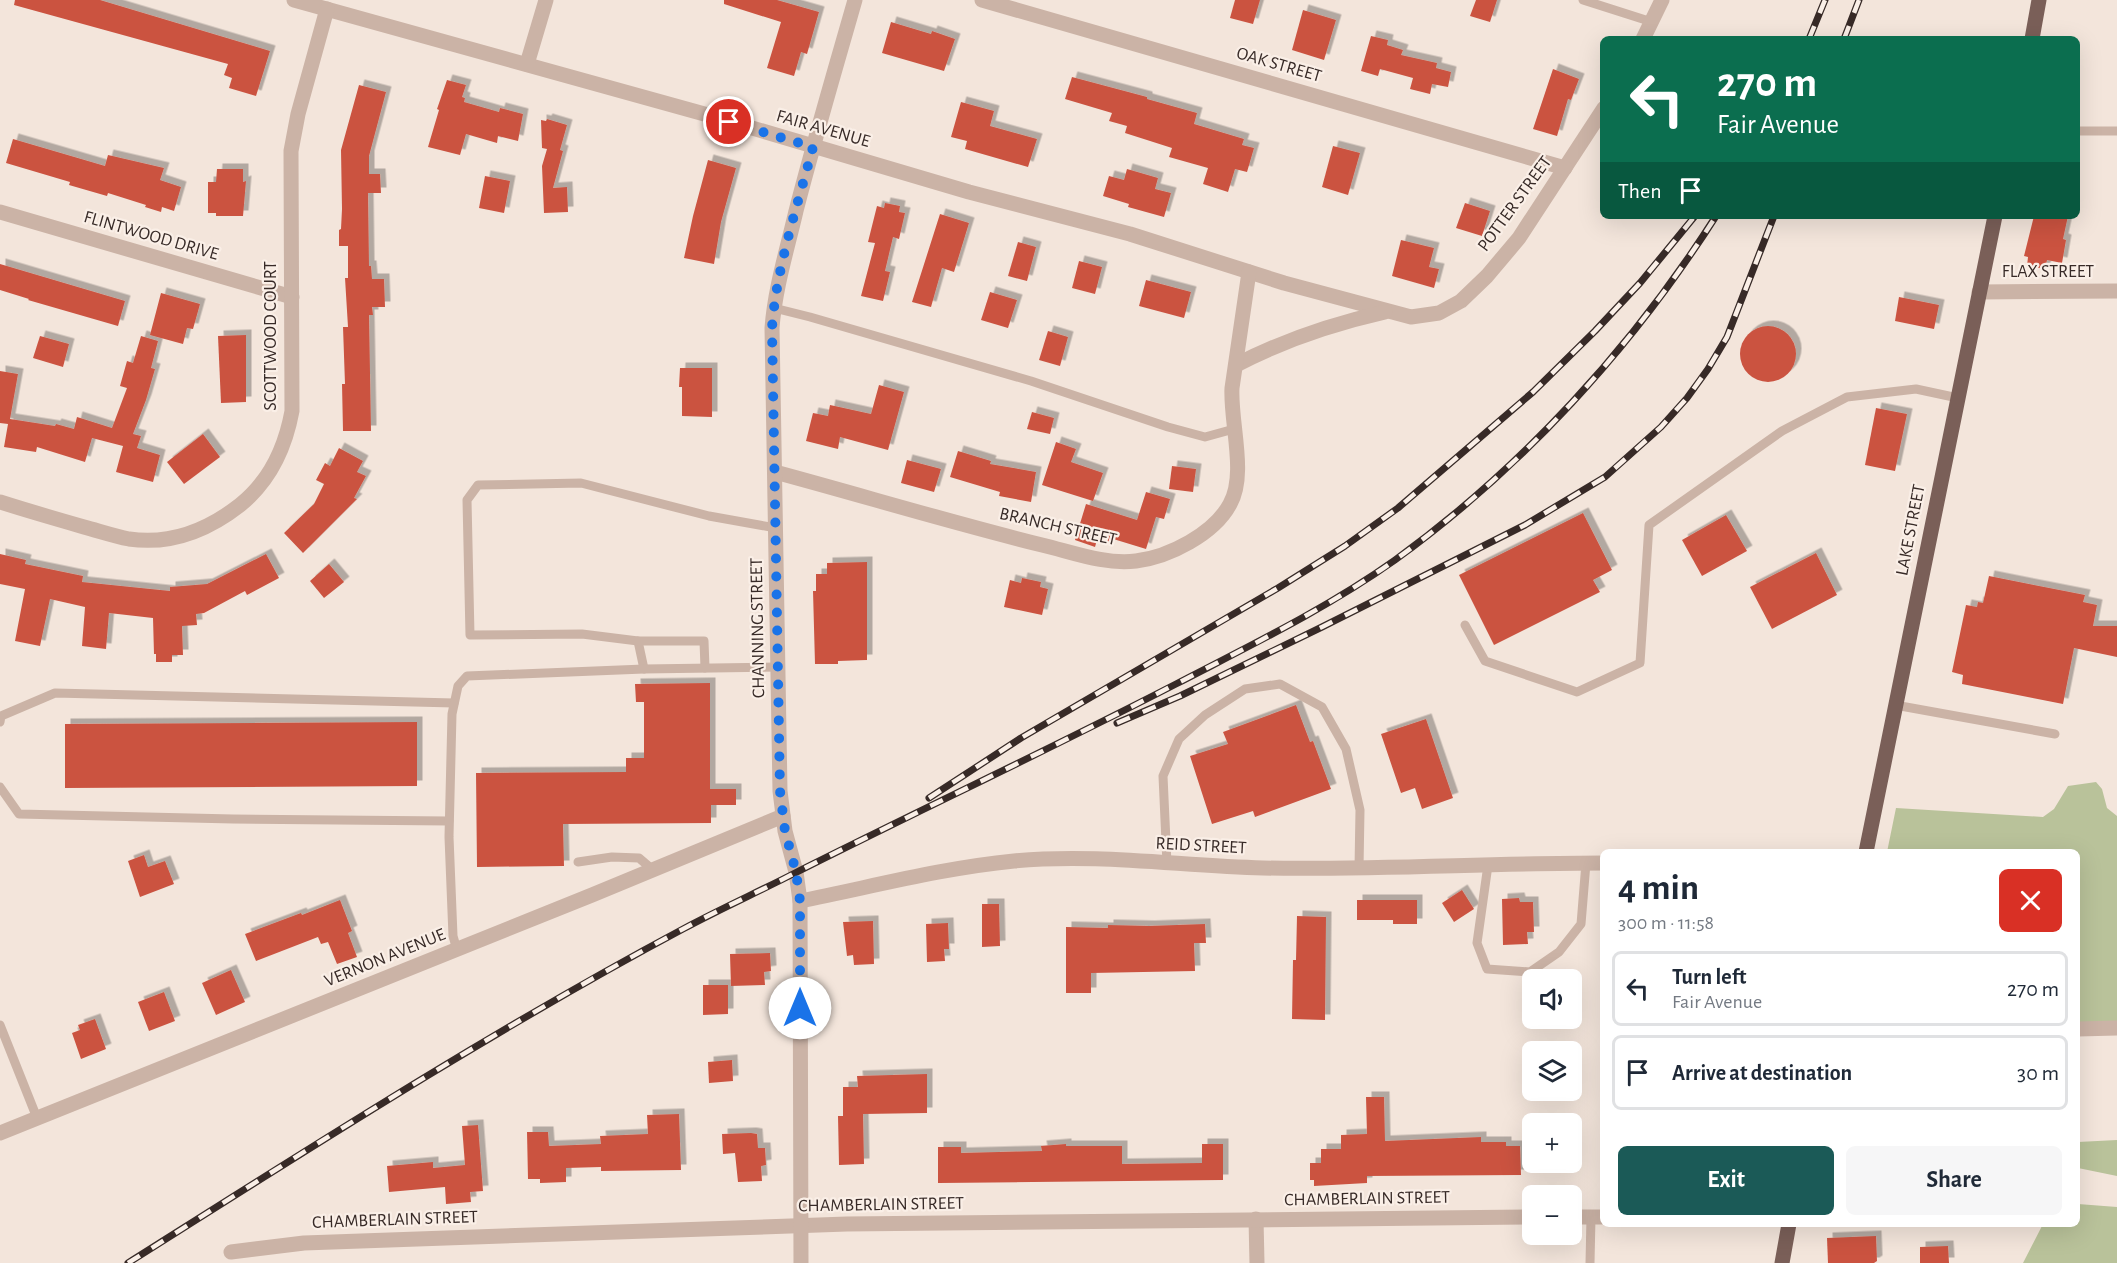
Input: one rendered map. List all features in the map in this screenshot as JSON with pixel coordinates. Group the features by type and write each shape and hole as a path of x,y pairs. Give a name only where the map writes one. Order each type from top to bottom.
{"main road":[{"path":"2033,36 2039,0"},
{"name":"LAKE STREET","path":"1865,849 1994,219"},
{"path":"1782,1263 1789,1227"}],"street":[{"name":"FAIR AVENUE","path":"294,0 528,64 969,192 1130,234 1305,289"},
{"path":"528,64 546,0"},
{"name":"CHANNING STREET","path":"801,1263 800,901 780,791 774,308 813,147 855,0"},
{"name":"OAK STREET","path":"982,0 1565,168"},
{"path":"1645,36 1662,0"},
{"name":"SCOTTWOOD COURT","path":"0,502 129,539 154,540 200,531 221,520 251,496 264,481 280,454 289,430 293,395 291,151 298,114 327,9"},
{"name":"POTTER STREET","path":"1305,289 1411,317 1439,313 1461,301 1487,276 1520,238 1600,114"},
{"name":"FLINTWOOD DRIVE","path":"0,212 292,297"},
{"name":"BRANCH STREET","path":"775,472 1017,539 1109,561 1135,561 1178,549 1219,521 1230,506 1236,488 1237,468 1231,400 1249,272"},
{"name":"FLAX STREET","path":"1979,292 2117,291"},
{"path":"1236,365 1270,347 1343,322 1388,311"},
{"name":"VERNON AVENUE","path":"0,1133 457,950 783,816"},
{"name":"REID STREET","path":"800,901 954,870 1013,861 1054,859 1096,859 1222,867 1359,868 1600,863"},
{"path":"2080,1029 2117,1028"},
{"name":"CHAMBERLAIN STREET","path":"231,1252 304,1242 801,1226 1522,1217"},
{"path":"1256,1219 1257,1263"}],"lane":[{"path":"1583,0 1652,22"},
{"path":"2080,131 2117,131"},
{"path":"774,308 1031,381 1168,427 1205,437 1234,429"},
{"path":"1465,625 1485,661 1577,693 1640,663 1649,525 1782,431 1847,397 1916,389 1958,398"},
{"path":"705,668 704,641 638,641 582,634 470,635 467,500 478,485 581,483 710,516 776,528"},
{"path":"638,641 644,669"},
{"path":"457,950 453,936 449,821 452,714 458,686 466,676 644,669 778,667"},
{"path":"1167,864 1163,776 1179,739 1205,715 1245,688 1280,684 1322,707 1346,748 1360,810 1359,868"},
{"path":"0,722 1,716 54,693 454,703"},
{"path":"1895,705 2055,734"},
{"path":"0,787 19,814 449,821"},
{"path":"578,862 612,857 639,858 653,870"},
{"path":"1488,865 1477,943 1480,952 1487,969 1530,972 1559,952 1581,924 1586,863"},
{"path":"0,1025 37,1118"},
{"path":"1590,1263 1597,1217"}],"green space":[{"path":"2096,782 2102,789 2107,808 2117,816 2117,1023 2080,1023 2080,849 1888,849 1896,808 2043,817 2054,809 2068,786"},
{"path":"2117,1140 2117,1176 2080,1168 2080,1142"},
{"path":"2080,1204 2117,1207 2117,1263 2023,1263 2041,1227 2080,1227"}],"building":[{"path":"15,0 100,0 270,51 256,96 229,88 232,78 224,75 228,64 14,5"},
{"path":"724,0 777,0 819,12 807,54 801,52 794,76 767,68 781,22 724,4"},
{"path":"1235,0 1260,0 1253,24 1230,18"},
{"path":"1476,0 1497,0 1490,22 1470,16"},
{"path":"1303,10 1336,20 1324,60 1292,50"},
{"path":"891,22 931,34 932,31 955,39 944,71 882,53"},
{"path":"1371,36 1388,40 1387,45 1403,50 1401,55 1437,63 1436,68 1451,72 1448,87 1432,84 1430,94 1410,89 1413,78 1380,69 1378,76 1361,71"},
{"path":"1553,69 1579,79 1571,100 1568,99 1557,136 1533,129"},
{"path":"1072,77 1197,113 1194,124 1244,139 1242,145 1254,148 1247,172 1235,169 1228,192 1203,184 1208,168 1169,157 1172,148 1125,133 1127,126 1109,121 1112,113 1065,99"},
{"path":"447,80 466,85 462,97 465,98 464,102 499,112 500,108 523,114 518,141 498,136 497,143 466,134 460,155 428,147"},
{"path":"359,85 386,92 369,156 369,174 380,174 381,193 368,193 369,266 371,266 372,279 384,279 385,307 372,307 373,315 369,315 371,431 343,431 342,384 345,384 343,327 348,327 345,278 348,278 348,246 339,246 342,209 341,150"},
{"path":"961,102 994,111 990,126 1037,139 1028,167 965,149 967,141 951,137"},
{"path":"547,119 567,125 553,188 567,187 568,212 544,213 542,166 547,149 542,148 541,120 546,121"},
{"path":"13,139 105,166 108,155 164,168 160,180 181,187 174,211 162,207 161,212 145,207 146,205 108,193 107,196 69,185 70,182 6,163"},
{"path":"1333,146 1360,153 1348,195 1322,187"},
{"path":"708,160 736,168 721,222 714,264 684,258"},
{"path":"217,169 243,169 243,182 246,181 243,216 216,216 216,213 208,213 208,182 216,182"},
{"path":"1127,169 1158,178 1155,189 1171,193 1164,217 1128,207 1129,204 1103,196 1109,176 1124,180"},
{"path":"485,176 510,181 504,213 479,208"},
{"path":"885,203 900,206 899,212 905,213 899,239 893,237 885,271 890,272 883,301 861,296 875,243 868,242 877,206 884,208"},
{"path":"1465,203 1490,211 1482,236 1456,228"},
{"path":"940,214 969,223 954,272 942,268 931,307 912,302"},
{"path":"2033,219 2067,219 2063,239 2066,240 2062,263 2047,260 2045,269 2027,266 2028,257 2024,256"},
{"path":"1401,240 1434,248 1429,267 1439,269 1434,288 1392,276"},
{"path":"1018,242 1036,247 1027,281 1008,276"},
{"path":"1079,261 1102,267 1095,294 1072,288"},
{"path":"0,264 125,301 118,326 0,290"},
{"path":"1146,280 1191,292 1184,318 1139,306"},
{"path":"990,292 1017,300 1008,328 981,320"},
{"path":"161,293 200,304 193,329 187,328 183,344 150,335"},
{"path":"1899,297 1939,305 1934,329 1895,321"},
{"path":"1762,326 1774,326 1784,330 1792,338 1796,354 1792,370 1784,378 1774,382 1762,382 1752,378 1744,370 1740,360 1740,348 1744,338 1752,330"},
{"path":"1048,331 1068,337 1060,366 1039,360"},
{"path":"246,335 246,402 221,403 218,336"},
{"path":"40,336 69,344 63,367 33,358"},
{"path":"141,336 158,341 151,368 155,369 133,434 141,436 137,448 160,455 153,482 116,472 123,446 92,438 85,462 37,447 36,452 4,447 8,424 0,423 0,371 18,374 10,419 55,426 56,424 74,429 77,417 112,428 127,388 120,386 127,361 133,363"},
{"path":"680,368 712,368 712,417 682,416"},
{"path":"879,385 904,392 888,450 840,437 838,449 806,441 813,413 828,416 830,405 871,414"},
{"path":"1876,408 1907,414 1895,471 1865,465"},
{"path":"1032,412 1054,418 1050,434 1027,429"},
{"path":"203,434 220,457 184,484 167,462"},
{"path":"1056,442 1076,449 1071,462 1103,473 1093,501 1042,485"},
{"path":"339,448 363,461 357,472 366,476 354,498 357,499 303,553 284,533 314,504 324,484 316,480 325,463 330,466"},
{"path":"958,451 991,461 990,464 1036,472 1031,502 999,496 1000,492 950,477"},
{"path":"907,460 941,469 934,492 901,483"},
{"path":"1172,466 1196,469 1193,492 1169,489"},
{"path":"1146,492 1170,499 1164,519 1156,517 1146,549 1110,538 1108,543 1097,540 1095,547 1075,540 1086,504 1137,520"},
{"path":"1583,513 1612,570 1593,580 1600,592 1494,645 1459,575"},
{"path":"1726,515 1747,551 1702,576 1682,540"},
{"path":"1816,553 1837,595 1772,629 1750,587"},
{"path":"0,554 26,560 25,564 83,576 82,582 170,591 170,587 207,584 266,554 279,578 247,595 245,591 204,613 196,614 197,625 182,626 183,655 172,655 172,662 156,662 153,618 109,613 106,649 82,646 85,607 50,599 40,646 15,641 25,589 0,584"},
{"path":"867,562 867,660 815,664 813,591 816,591 816,574 827,574 827,563"},
{"path":"329,564 344,582 324,598 310,581"},
{"path":"1989,576 2085,595 2083,602 2097,605 2093,626 2117,626 2117,657 2074,648 2063,704 1962,684 1963,675 1952,672 1966,605 1977,607 1978,602 1983,603"},
{"path":"1022,578 1041,582 1040,587 1048,589 1042,615 1004,607 1010,580 1021,583"},
{"path":"710,683 710,789 736,789 736,805 711,805 711,823 563,824 564,866 477,867 476,773 626,772 626,758 644,758 644,702 636,702 635,684"},
{"path":"1296,705 1310,742 1313,741 1331,789 1255,817 1253,811 1212,824 1190,756 1228,744 1223,732"},
{"path":"1426,719 1453,798 1422,809 1415,788 1401,793 1381,734"},
{"path":"417,722 417,786 65,788 65,724"},
{"path":"144,855 148,867 165,861 174,884 140,897 128,861"},
{"path":"1462,890 1474,909 1454,922 1442,903"},
{"path":"1519,898 1520,902 1533,902 1534,932 1527,932 1528,944 1503,945 1502,899"},
{"path":"340,900 352,931 348,933 357,957 337,964 328,942 321,944 318,937 256,961 245,934"},
{"path":"1357,900 1417,900 1417,924 1393,924 1393,920 1357,920"},
{"path":"982,904 999,904 1000,946 982,947"},
{"path":"1297,916 1326,917 1325,1020 1292,1019 1293,960 1296,960"},
{"path":"873,921 874,964 854,965 853,955 847,956 843,922"},
{"path":"948,923 949,949 944,949 945,961 927,962 926,924"},
{"path":"1205,924 1206,943 1194,943 1195,971 1091,973 1091,993 1066,993 1066,927 1108,928 1108,925"},
{"path":"770,953 771,971 764,972 765,985 731,986 730,954"},
{"path":"231,970 245,1002 216,1015 202,983"},
{"path":"703,985 728,985 728,1014 703,1015"},
{"path":"164,992 175,1021 149,1031 138,1002"},
{"path":"95,1019 106,1049 81,1059 72,1033 80,1030 78,1025"},
{"path":"732,1060 733,1081 709,1083 708,1062"},
{"path":"927,1074 927,1113 863,1114 864,1164 839,1165 838,1116 843,1116 843,1087 858,1087 857,1076"},
{"path":"1366,1097 1384,1097 1385,1141 1481,1137 1481,1142 1506,1142 1506,1146 1520,1146 1521,1175 1367,1176 1367,1183 1314,1186 1314,1180 1310,1180 1310,1163 1321,1163 1321,1149 1341,1149 1341,1135 1367,1134"},
{"path":"679,1114 681,1170 601,1171 601,1167 566,1168 566,1182 540,1183 540,1179 528,1179 527,1132 548,1132 549,1146 601,1144 600,1136 648,1134 647,1115"},
{"path":"478,1125 483,1191 470,1192 471,1202 446,1204 445,1187 389,1192 387,1166 433,1162 433,1168 465,1165 462,1126"},
{"path":"722,1134 757,1134 758,1148 765,1148 766,1165 761,1166 762,1181 738,1182 735,1153 723,1154"},
{"path":"1066,1144 1066,1146 1122,1146 1122,1164 1202,1163 1202,1144 1223,1144 1223,1180 938,1183 938,1147 961,1147 961,1153 1042,1151 1041,1146"},
{"path":"1876,1236 1877,1261 1874,1263 1828,1263 1827,1238"},
{"path":"1948,1246 1949,1263 1920,1263 1920,1247"}],"railway":[{"path":"1810,36 1825,0"},
{"path":"1845,36 1859,0"},
{"path":"929,798 1021,738 1278,588 1345,546 1398,508 1533,392 1640,283 1693,219"},
{"path":"128,1263 402,1091 612,968 711,914 1176,684 1288,626 1369,578 1442,524 1487,486 1572,403 1648,312 1714,219"},
{"path":"1117,723 1180,696 1525,525 1605,477 1661,427 1687,398 1708,369 1727,337 1773,219"}],"route":[{"path":"729,122 813,147 780,276 772,328 780,791 785,831 796,872 800,901 800,1008"}]}
